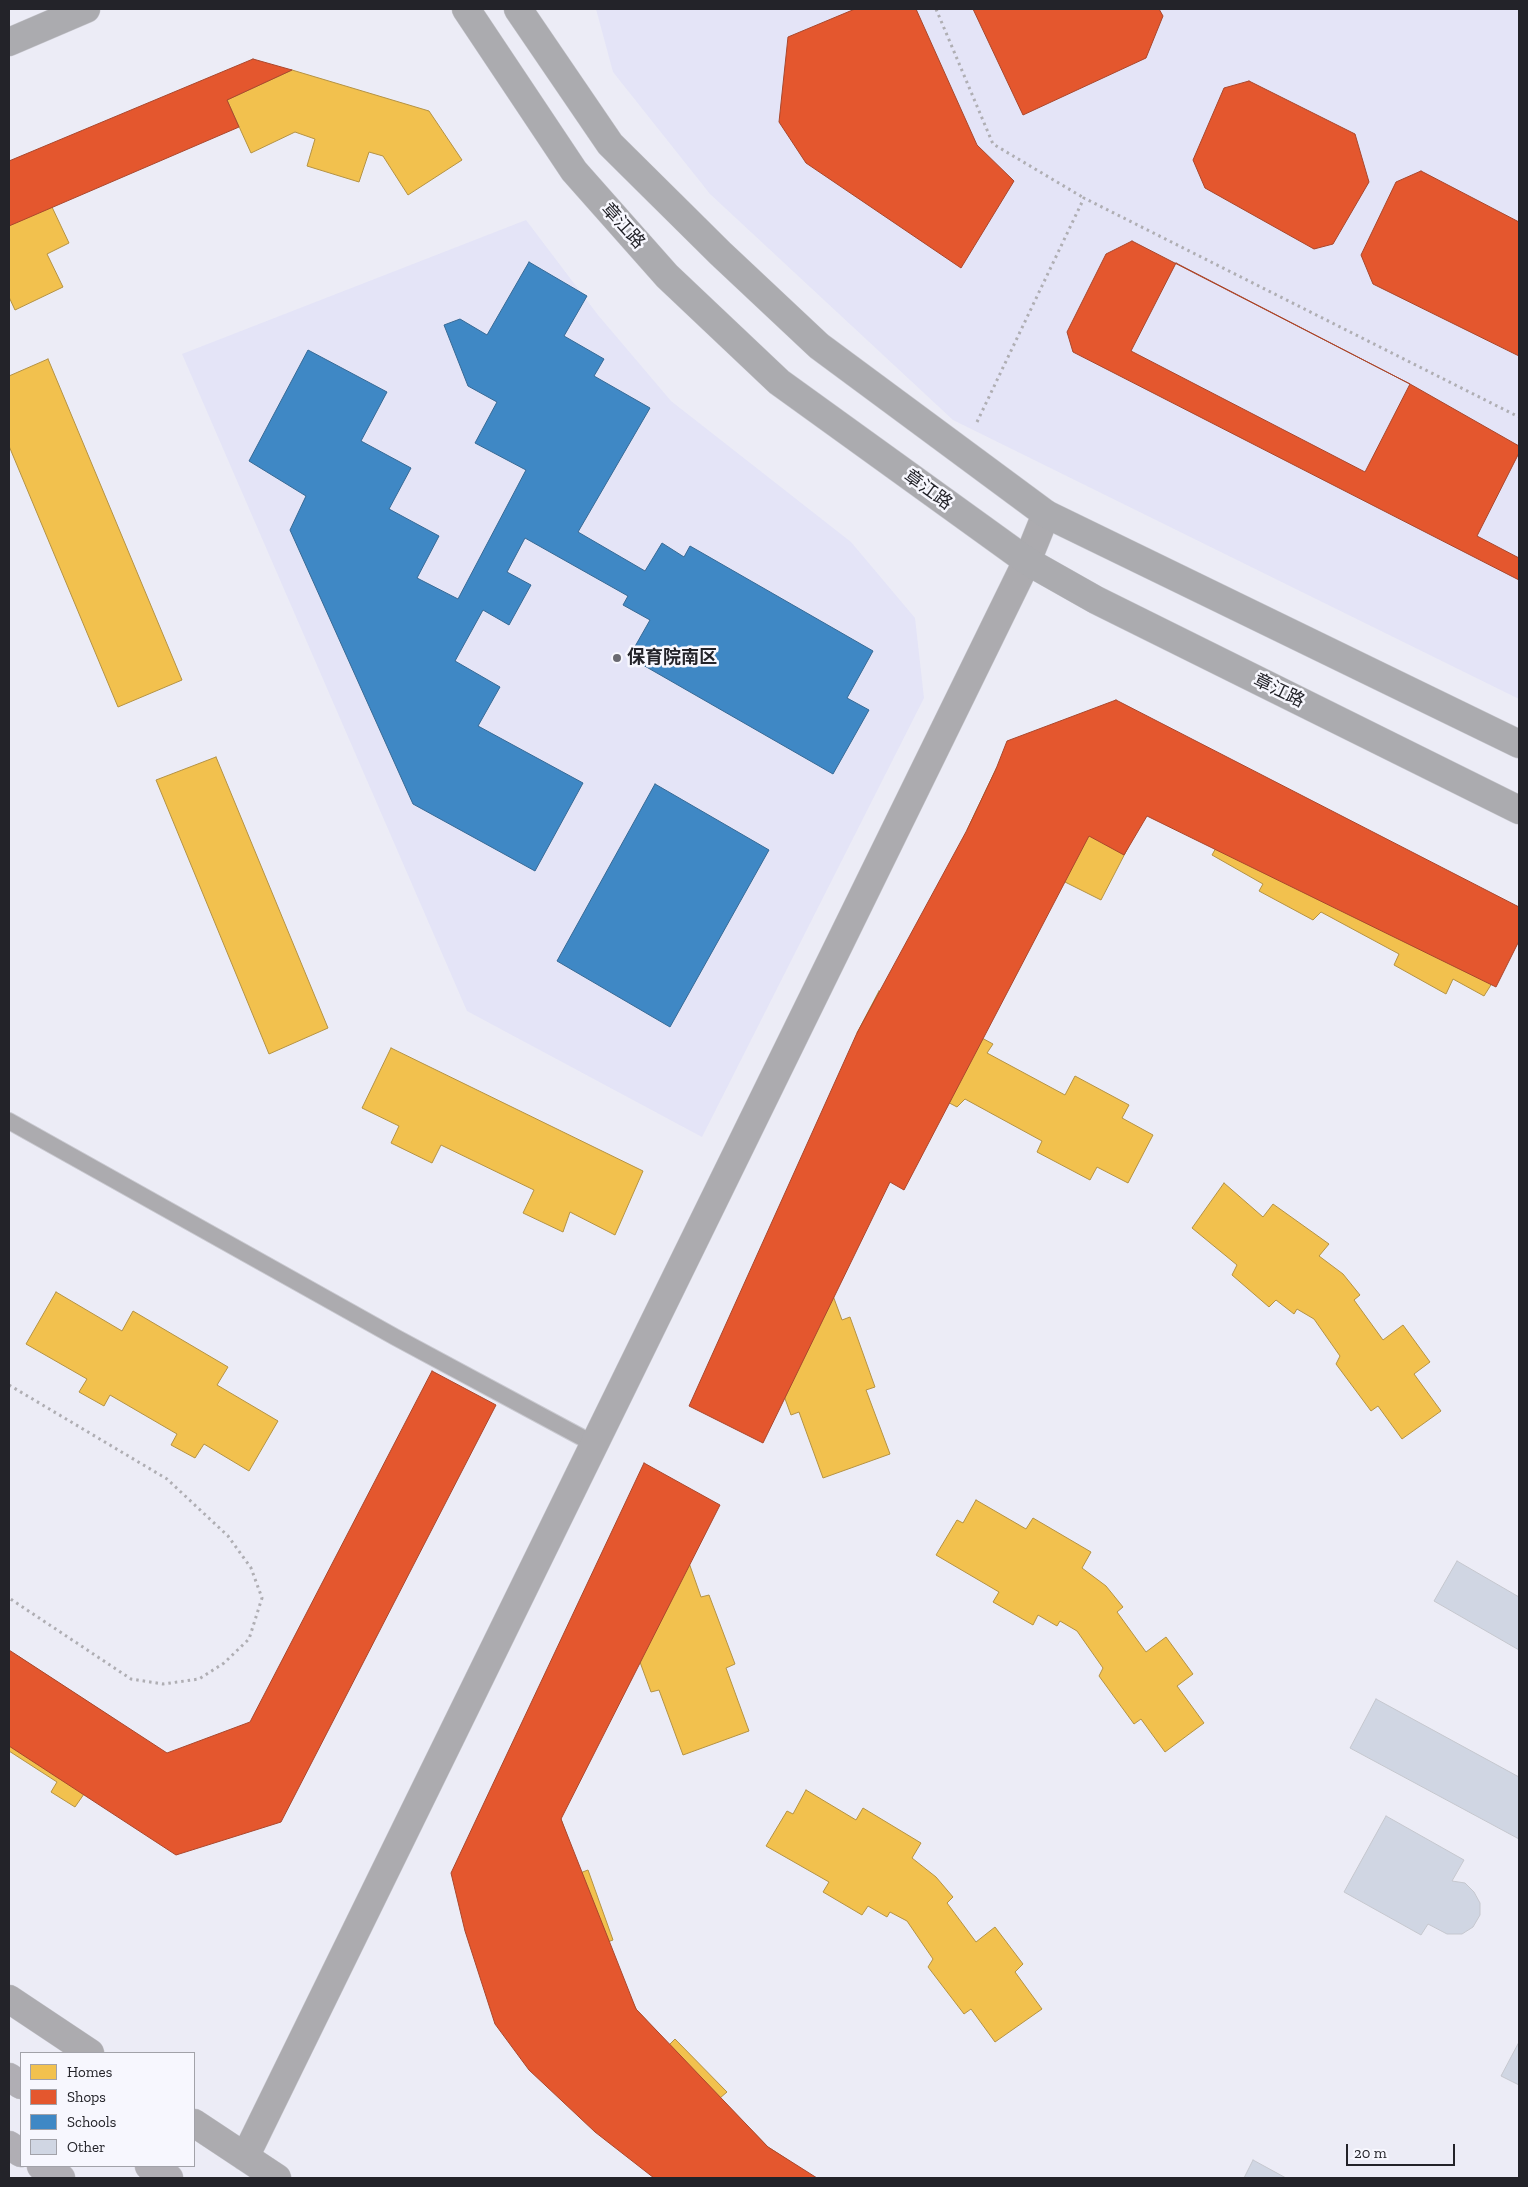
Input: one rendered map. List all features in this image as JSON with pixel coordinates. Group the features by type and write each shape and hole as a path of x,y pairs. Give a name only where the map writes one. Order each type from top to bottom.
{"main road":[{"path":"9,42 86,9"},
{"name":"章江路","path":"466,9 574,171 668,276 779,382 1027,561 1096,600 1519,810"},
{"path":"518,9 610,144 720,253 819,346 1046,514 1519,744"},
{"path":"9,2077 20,2084"},
{"path":"9,2145 20,2152"},
{"path":"43,2167 60,2178"},
{"path":"151,2167 169,2178"}],"street":[{"path":"245,2157 1027,561 1046,514"},
{"path":"9,1999 88,2052"},
{"path":"195,2124 277,2178"}],"lane":[{"path":"9,1120 395,1337 594,1444"}],"path":[{"path":"936,9 993,144 1084,198 1519,417"},
{"path":"962,452 1084,198"},
{"path":"9,1385 168,1479 228,1536 251,1568 262,1598 249,1639 224,1663 198,1679 164,1684 130,1679 9,1598"}],"shaded area":[{"path":"596,9 1519,9 1519,699 953,420 710,194 613,72"},
{"name":"保育院南区","path":"526,220 598,315 671,401 851,542 915,618 924,698 702,1137 467,1011 182,354"}],"building: Homes":[{"path":"292,70 429,111 462,160 408,195 383,156 369,152 359,182 307,166 315,139 295,132 251,153 227,100"},
{"path":"12,172 32,214 51,205 69,243 47,254 63,287 15,310 9,297 9,174"},
{"path":"48,359 182,680 118,707 9,446 9,376"},
{"path":"216,757 328,1028 269,1054 156,780"},
{"path":"996,769 1133,838 1101,900 1053,876 1048,886 1011,867 1017,855 967,830"},
{"path":"1241,803 1292,831 1299,821 1351,847 1344,856 1425,901 1431,889 1486,918 1479,931 1519,934 1519,940 1484,996 1453,979 1446,994 1394,965 1399,954 1321,912 1313,920 1259,891 1263,884 1212,855"},
{"path":"879,991 935,1033 943,1017 993,1044 987,1053 1065,1095 1075,1076 1129,1105 1122,1118 1153,1135 1128,1183 1097,1167 1090,1180 1037,1152 1042,1141 965,1099 957,1107 902,1078 906,1070 857,1033"},
{"path":"391,1048 643,1171 615,1235 570,1212 563,1232 523,1213 534,1190 441,1145 432,1163 391,1143 399,1126 362,1108"},
{"path":"1224,1183 1263,1217 1273,1204 1329,1244 1319,1256 1343,1274 1360,1295 1354,1300 1383,1340 1403,1325 1430,1362 1414,1374 1441,1411 1402,1439 1378,1406 1371,1411 1336,1364 1340,1356 1314,1319 1297,1309 1294,1314 1276,1300 1269,1307 1232,1275 1237,1265 1192,1228"},
{"path":"822,1266 842,1320 850,1317 875,1387 866,1390 890,1454 823,1478 799,1412 791,1415 766,1347 775,1344 756,1290"},
{"path":"56,1292 122,1331 133,1311 228,1367 217,1385 278,1421 249,1471 204,1444 195,1458 171,1445 177,1434 110,1395 104,1406 79,1392 87,1379 26,1344"},
{"path":"976,1500 1026,1529 1033,1518 1091,1552 1082,1568 1106,1586 1123,1607 1117,1612 1146,1652 1166,1637 1193,1674 1177,1686 1204,1723 1165,1752 1141,1719 1134,1724 1099,1676 1103,1668 1077,1631 1060,1621 1057,1626 1038,1615 1033,1625 993,1602 999,1592 936,1555 957,1520 963,1523"},
{"path":"682,1543 701,1597 709,1595 735,1664 726,1668 749,1731 683,1755 659,1690 651,1692 626,1624 635,1621 615,1568"},
{"path":"19,1657 111,1717 100,1735 160,1773 128,1822 84,1794 75,1807 51,1792 57,1782 9,1751 9,1675"},
{"path":"806,1790 856,1820 863,1808 921,1843 912,1858 936,1877 953,1897 947,1903 976,1942 995,1927 1023,1964 1015,1972 1042,2009 995,2042 971,2009 964,2014 928,1967 933,1959 907,1921 890,1912 887,1917 868,1906 862,1915 823,1892 829,1882 766,1846 787,1811 793,1814"},
{"path":"561,1819 580,1873 588,1870 613,1940 605,1943 636,2009 595,2017 562,2031 538,1965 530,1968 505,1900 514,1896 494,1843"},
{"path":"636,2009 669,2045 675,2039 727,2092 720,2098 768,2147 815,2178 724,2178 728,2172 714,2162 701,2176 668,2147 662,2153 611,2101 618,2095 578,2054 601,2029 595,2017"}],"building: Shops":[{"path":"855,9 916,9 977,145 1014,181 961,268 806,163 779,122 788,37"},
{"path":"973,9 1159,9 1163,16 1146,58 1023,115"},
{"path":"253,59 292,70 227,100 239,127 9,226 9,161"},
{"path":"1249,81 1355,134 1369,182 1333,244 1314,249 1205,188 1193,160 1224,88"},
{"path":"1421,171 1519,222 1519,356 1373,284 1361,255 1396,182"},
{"path":"1132,241 1410,384 1519,446 1519,580 1073,352 1067,332 1106,254"},
{"path":"1176,263 1410,384 1365,472 1131,351"},
{"path":"1519,453 1519,558 1477,536"},
{"path":"1116,700 1519,907 1519,941 1496,987 1147,816 1124,855 1089,836 904,1190 890,1182 763,1443 689,1406 857,1033 967,830 1007,741"},
{"path":"432,1371 496,1405 281,1822 176,1855 9,1746 9,1650 167,1753 250,1722"},
{"path":"644,1463 720,1505 561,1819 636,2009 768,2147 817,2178 654,2178 595,2132 529,2070 495,2024 465,1931 451,1873"}],"building: Schools":[{"path":"529,262 587,296 564,336 604,359 594,376 650,408 578,532 645,571 662,543 684,557 690,546 873,651 847,698 869,710 833,774 629,657 650,620 623,605 628,596 525,538 507,572 531,585 509,625 483,610 455,661 500,687 478,726 583,783 535,871 413,804 290,530 306,496 249,461 308,350 387,392 361,441 411,468 389,509 439,536 417,578 458,599 526,470 475,443 497,402 468,386 444,325 460,319 487,335"},
{"path":"655,784 769,850 670,1027 557,961"}],"building: Other":[{"path":"1457,1561 1519,1597 1519,1650 1434,1601"},
{"path":"1376,1699 1519,1777 1519,1839 1350,1748"},
{"path":"1386,1816 1464,1860 1452,1881 1465,1883 1474,1892 1480,1903 1480,1915 1473,1927 1462,1934 1447,1934 1428,1924 1421,1935 1344,1892"},
{"path":"1519,2042 1519,2085 1501,2076"},
{"path":"1253,2160 1286,2178 1244,2178"}],"place":[{"name":"保育院南区","path":"617,658"}]}
